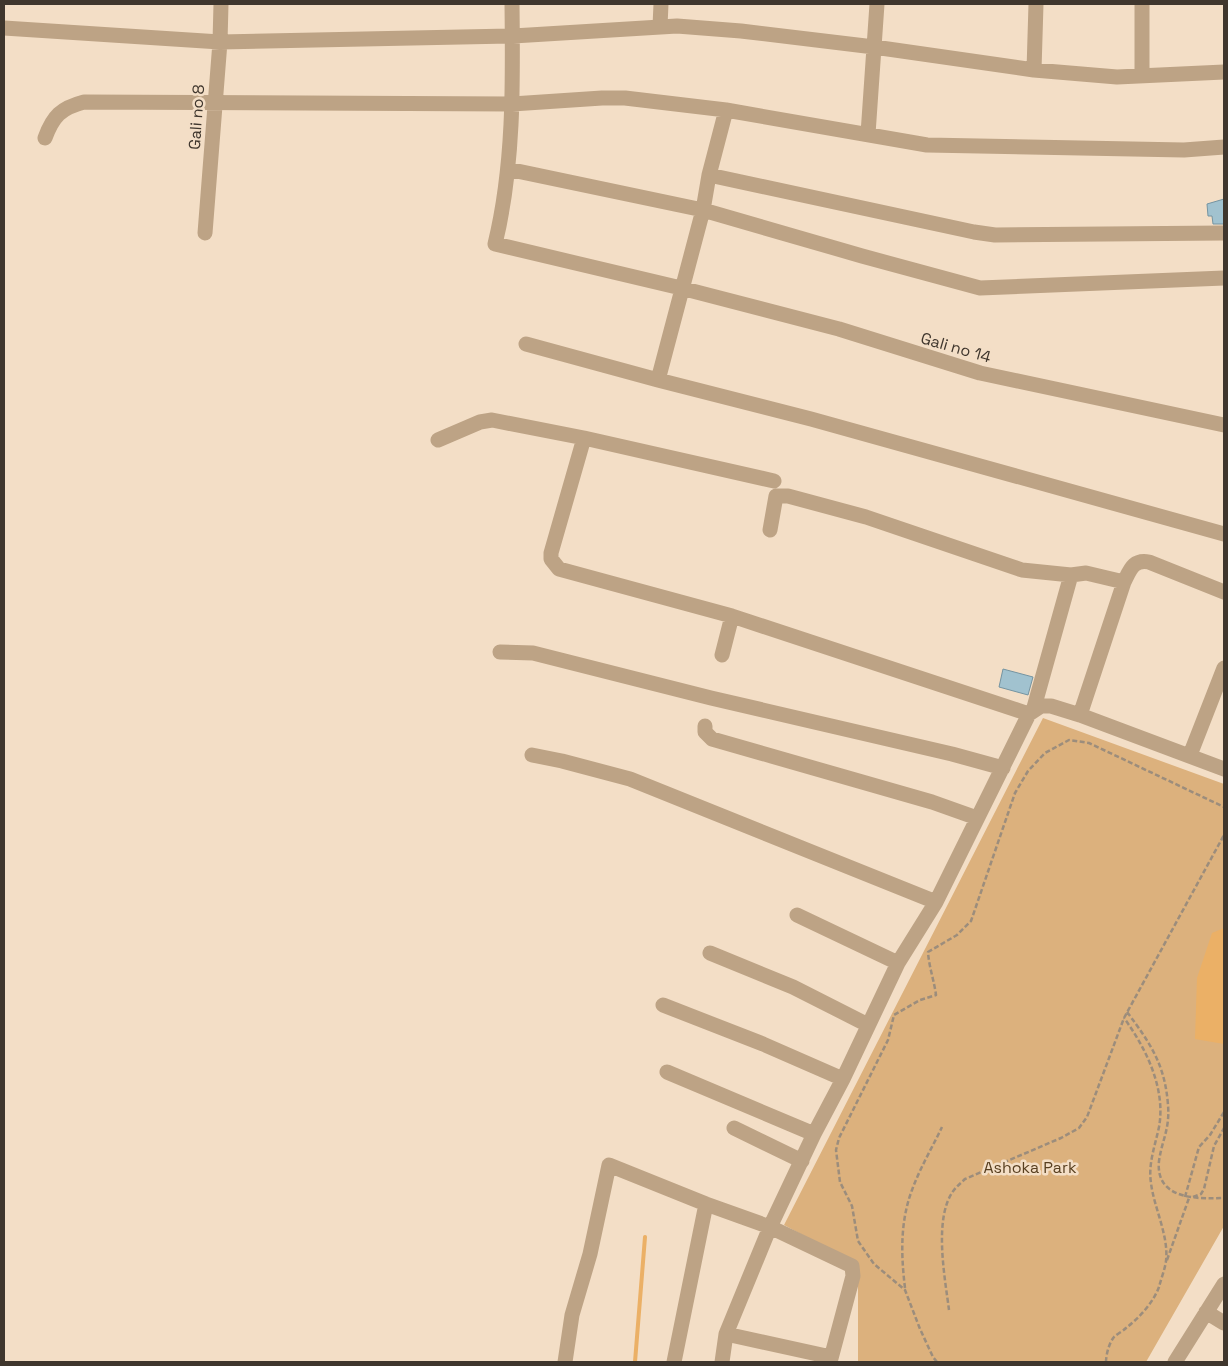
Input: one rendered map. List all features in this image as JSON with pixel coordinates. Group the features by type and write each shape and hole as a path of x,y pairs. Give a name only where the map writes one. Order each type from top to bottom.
{"street":[{"name":"Gali no 8","path":"205,233 220,42 221,4"},
{"path":"512,4 512,104 508,169 703,210 871,259 980,288 1224,278"},
{"path":"660,26 661,4"},
{"path":"868,134 877,4"},
{"path":"1034,70 1036,4"},
{"path":"1142,4 1142,76"},
{"path":"4,28 220,42 512,36 660,26 741,31 874,47 1034,70 1116,77 1224,72"},
{"path":"45,138 50,124 60,112 68,107 84,102 512,104 617,98 726,110 936,145 1184,150 1224,147"},
{"path":"658,380 703,210 709,175 726,110"},
{"name":"Gali no 14","path":"508,169 495,244 681,288 839,329 980,373 1224,425"},
{"path":"709,175 995,235 1224,233"},
{"path":"526,344 811,419 1224,534"},
{"path":"438,440 480,422 492,420 584,438 774,481"},
{"path":"584,438 551,553 551,559 554,564 565,572 732,616 1031,712 1047,705 1080,715 1224,769"},
{"path":"770,530 776,496 788,496 866,517 1022,570 1071,575 1086,573 1124,582"},
{"path":"1080,715 1124,582 1133,564 1144,561 1224,592"},
{"path":"722,1362 726,1334 770,1227 814,1134 843,1079 898,963 936,902 1031,712 1071,575"},
{"path":"722,655 732,616"},
{"path":"500,652 533,653 1003,768"},
{"path":"1190,756 1224,668"},
{"path":"705,726 706,732 712,739 932,802 977,818"},
{"path":"532,756 562,761 630,779 936,902"},
{"path":"797,915 898,963"},
{"path":"710,953 793,987 868,1025"},
{"path":"663,1005 763,1044 843,1079"},
{"path":"667,1072 814,1134"},
{"path":"734,1128 802,1161"},
{"path":"565,1362 572,1315 592,1246 609,1165 706,1204 770,1227 852,1266 854,1276 831,1359 726,1334"},
{"path":"674,1362 706,1204"},
{"path":"1175,1362 1224,1284"},
{"path":"1206,1312 1224,1323"}],"path":[{"path":"905,1290 874,1264 858,1241 852,1206 840,1182 837,1143 888,1040 894,1015 920,1000 936,995 934,980 928,964 928,952 957,934 971,921 1015,793 1028,771 1045,752 1069,740 1089,744 1224,807"},
{"path":"948,1310 941,1238 945,1211 953,1191 965,1179 1061,1138 1079,1128 1086,1117 1124,1018 1224,836"},
{"path":"1127,1012 1152,1048 1163,1071 1169,1118 1159,1160 1161,1177 1164,1184 1172,1191 1189,1198 1224,1198"},
{"path":"1124,1018 1140,1043 1149,1062 1159,1099 1160,1114 1152,1154 1150,1182 1160,1217 1166,1261"},
{"path":"1185,1197 1199,1147 1224,1112"},
{"path":"937,1362 920,1329 905,1290 902,1265 903,1225 912,1190 942,1127"},
{"path":"1189,1198 1198,1195 1204,1189 1212,1152 1224,1128"},
{"path":"1106,1362 1114,1338 1133,1323 1154,1298 1189,1198"}],"green space":[{"name":"Ashoka Park","path":"1043,718 1224,784 1224,1226 1146,1362 858,1362 858,1265 784,1225"}],"shaded area":[{"path":"1224,928 1224,1044 1195,1039 1197,978 1212,933"}],"building":[{"path":"1224,199 1224,224 1213,224 1212,216 1208,216 1207,204"},
{"path":"1003,669 1033,677 1028,695 999,687"}],"waterway":[{"path":"635,1362 645,1237"}]}
